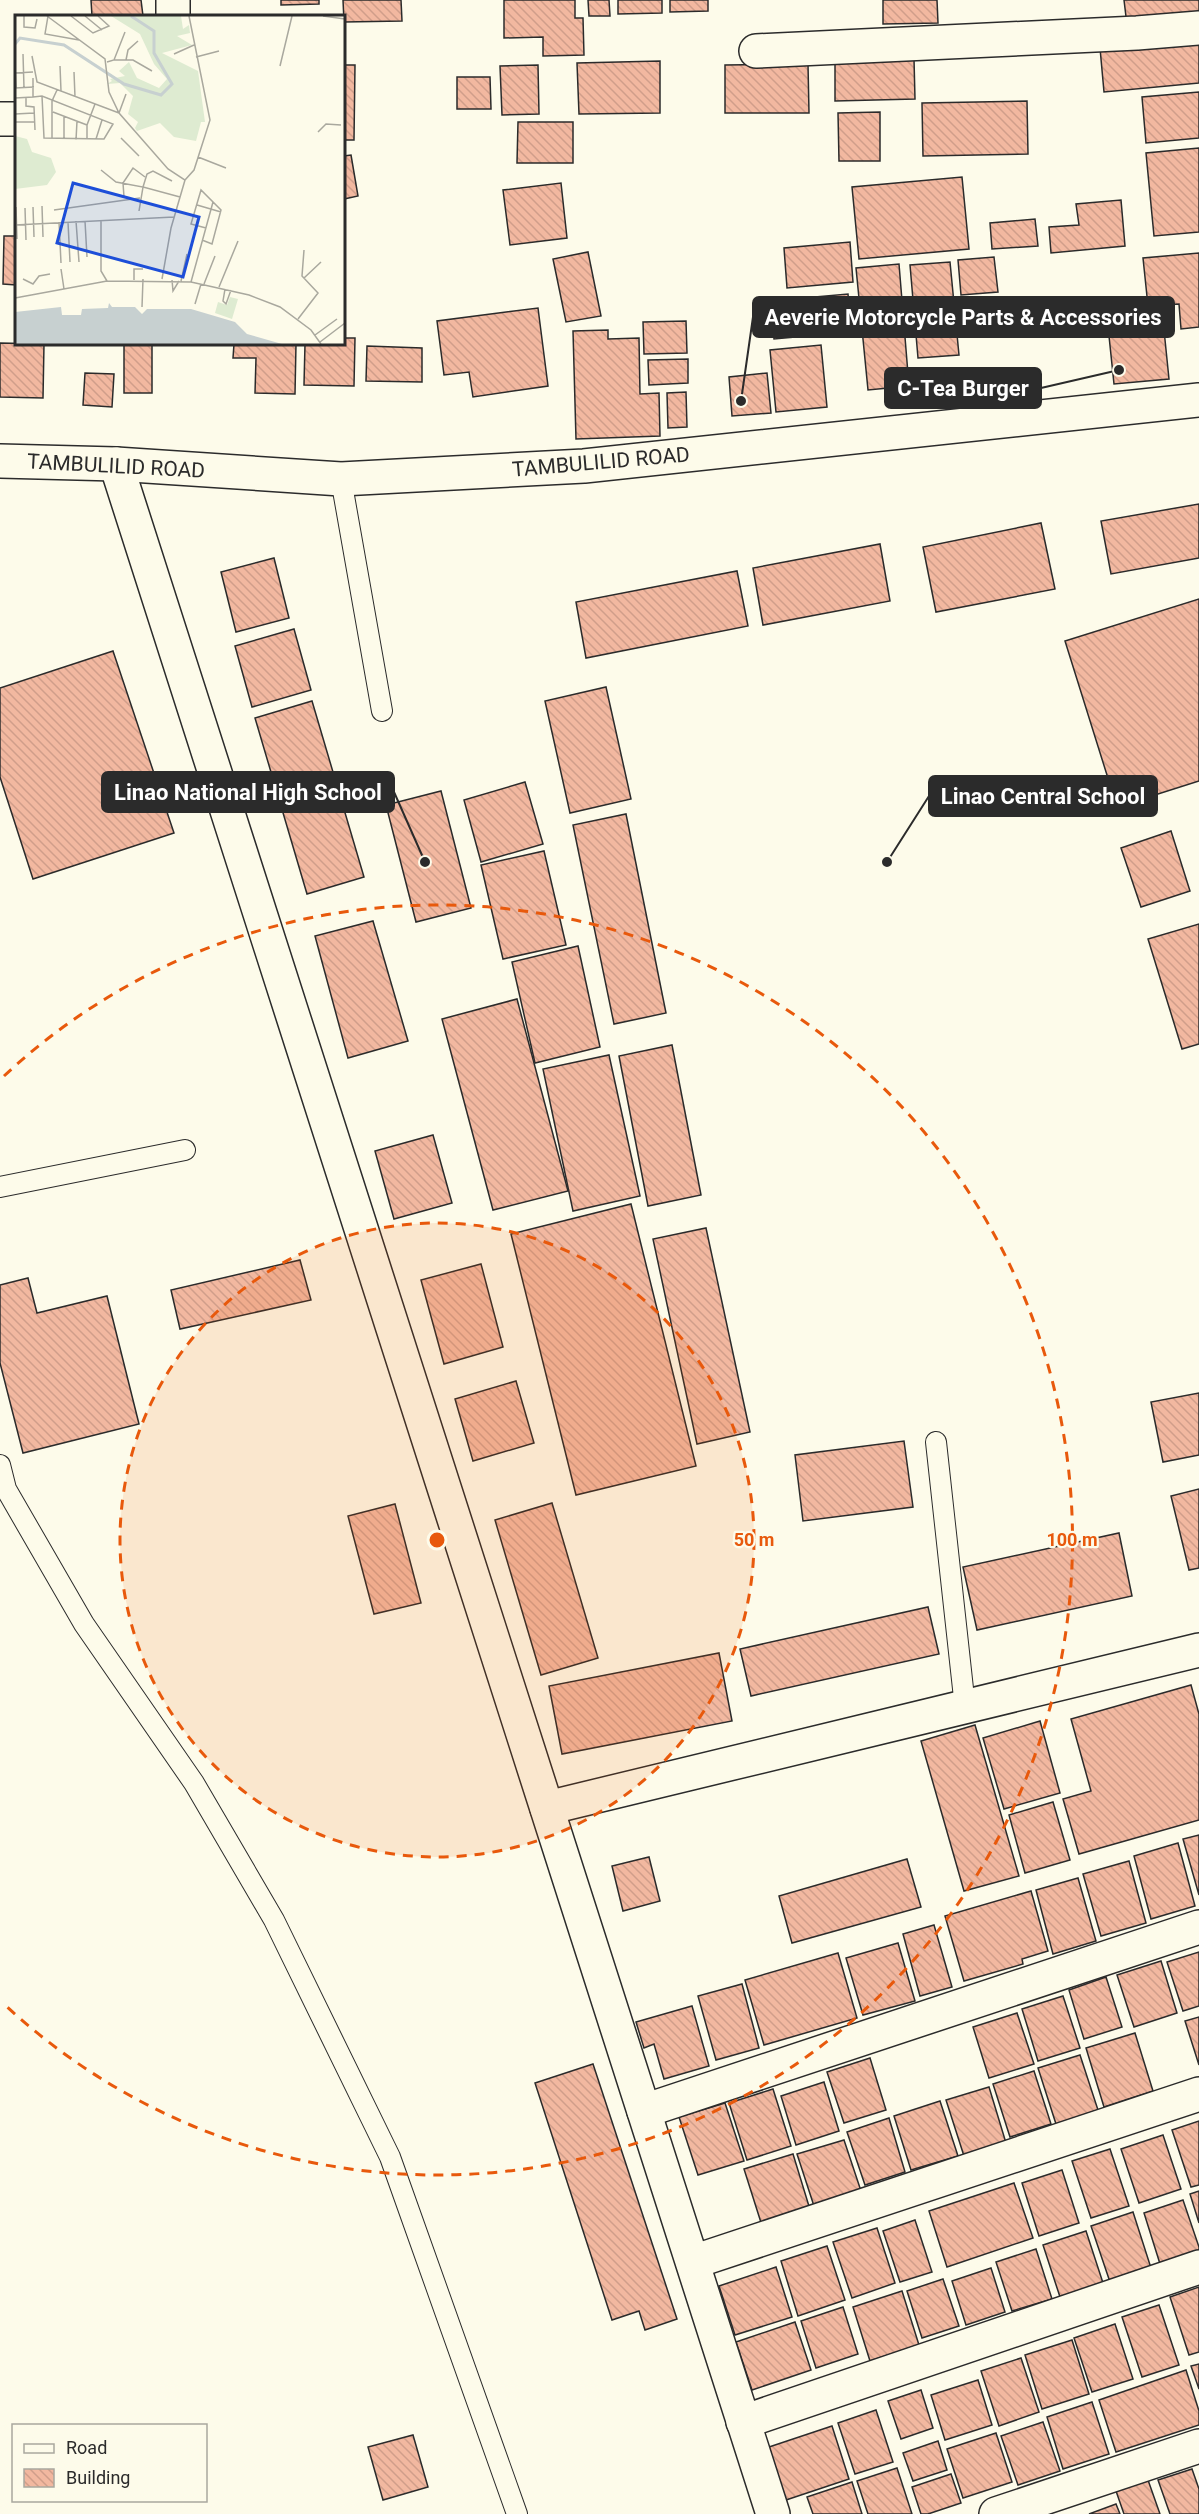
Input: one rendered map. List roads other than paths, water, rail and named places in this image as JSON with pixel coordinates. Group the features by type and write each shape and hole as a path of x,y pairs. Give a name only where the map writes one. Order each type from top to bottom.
{"street":[{"path":"756,51 1199,28"},
{"name":"TAMBULILID ROAD","path":"0,461 116,464 341,479 584,466 1199,400"},
{"path":"116,464 773,2514"},
{"path":"547,1809 1199,1650"},
{"path":"644,2111 1199,1927"},
{"path":"693,2262 1199,2094"},
{"path":"743,2422 1199,2267"},
{"path":"996,2514 1199,2446"}],"lane":[{"path":"341,479 382,711"},
{"path":"0,1187 184,1150"},
{"path":"936,1442 965,1707"},
{"path":"0,1465 3,1490 84,1624 194,1783 274,1920 390,2157 517,2514"}],"place":[{"name":"C-Tea Burger","path":"1119,370"},
{"name":"Aeverie Motorcycle Parts & Accessories","path":"741,401"},
{"name":"Linao National High School","path":"425,862"},
{"name":"Linao Central School","path":"887,862"}]}
